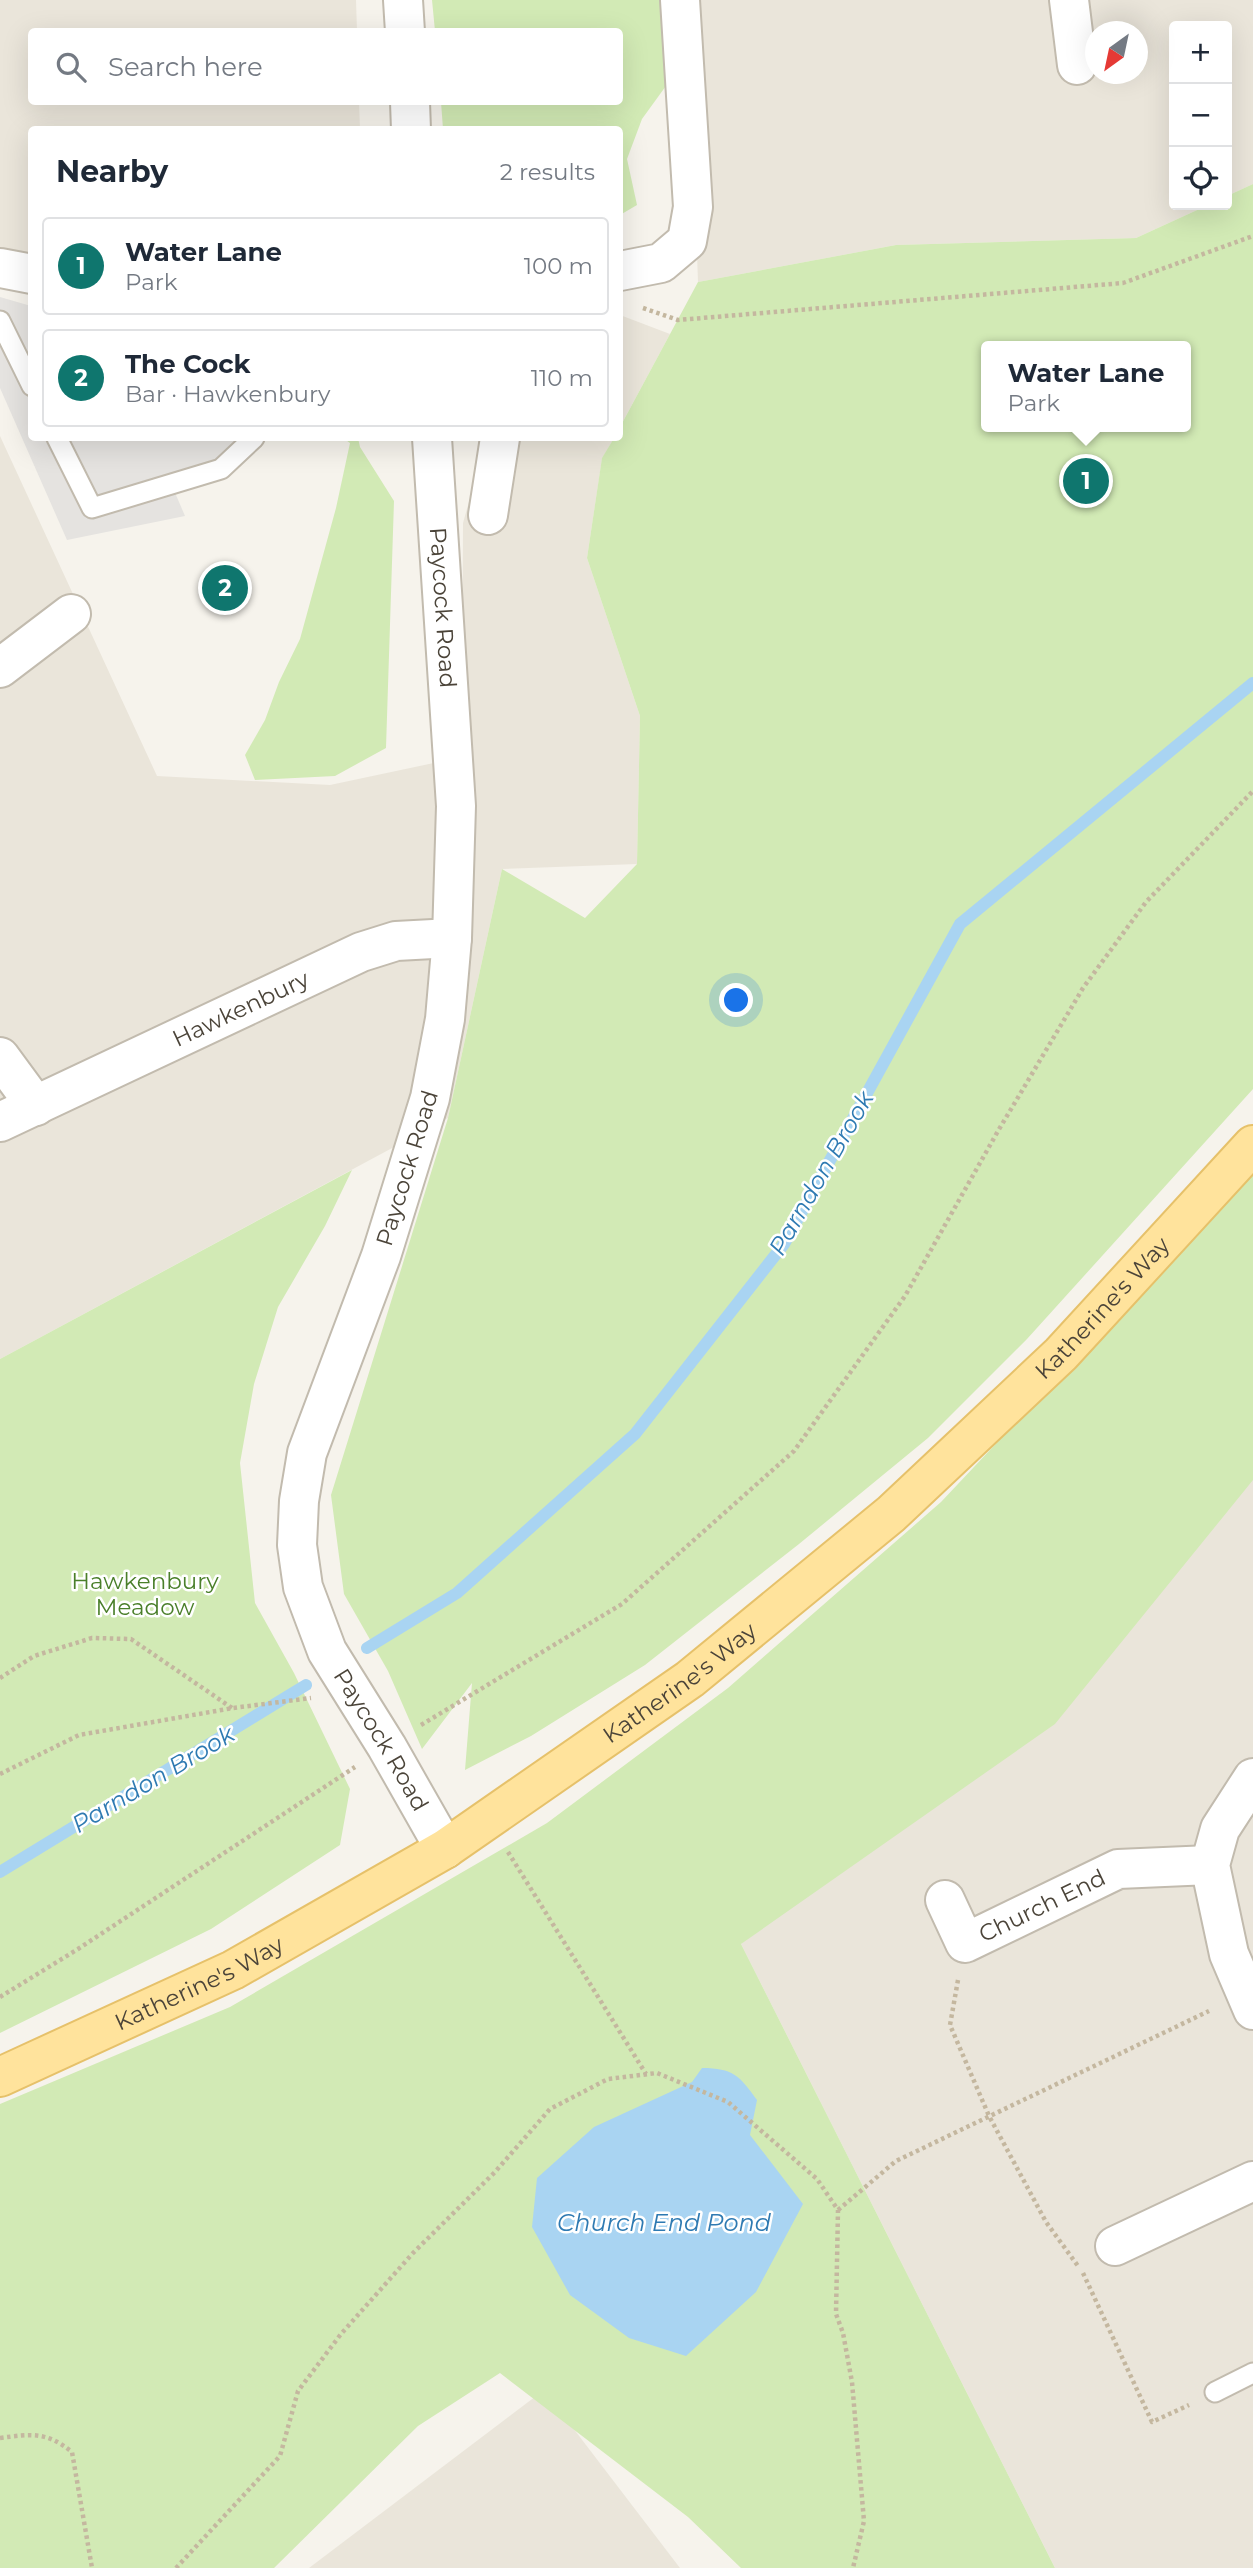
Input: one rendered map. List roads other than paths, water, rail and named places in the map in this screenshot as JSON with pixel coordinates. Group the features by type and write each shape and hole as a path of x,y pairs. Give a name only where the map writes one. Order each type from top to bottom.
{"main road":[{"name":"Katherine's Way","path":"0,2077 233,1970 445,1849 690,1679 891,1514 1061,1354 1253,1145"}],"street":[{"path":"403,0 405,28"},
{"path":"625,287 661,263 687,241 693,207 680,0"},
{"path":"1069,0 1077,65"},
{"path":"410,105 411,126"},
{"path":"0,268 28,273"},
{"name":"Paycock Road","path":"432,441 456,806 452,938 445,1019 430,1098 381,1256 307,1453 299,1501 297,1545 303,1587 327,1651 387,1747 445,1849"},
{"path":"488,515 500,441"},
{"path":"0,668 71,614"},
{"name":"Hawkenbury","path":"0,1122 361,952 396,941 452,938"},
{"path":"0,1057 36,1106"},
{"path":"1249,2002 1229,1954 1210,1865 1220,1829 1253,1778"},
{"name":"Church End","path":"945,1900 965,1943 1118,1869 1210,1865"},
{"path":"1115,2246 1253,2180"}],"lane":[{"path":"0,321 28,378"},
{"path":"58,441 92,508 221,469 251,441"},
{"path":"1215,2392 1253,2373"}],"water":[{"name":"Church End Pond","path":"702,2068 735,2075 757,2100 750,2135 803,2204 756,2292 686,2356 629,2338 570,2295 532,2227 537,2178 594,2127 692,2082"}],"waterway":[{"name":"Parndon Brook","path":"367,1648 457,1593 635,1434 784,1244 960,924 1253,683"},
{"name":"Parndon Brook","path":"0,1872 306,1685"}],"place":[{"name":"Water Lane","path":"1086,481"},
{"name":"The Cock","path":"225,588"}],"park label":[{"name":"Hawkenbury Meadow","path":"145,1594"}]}
